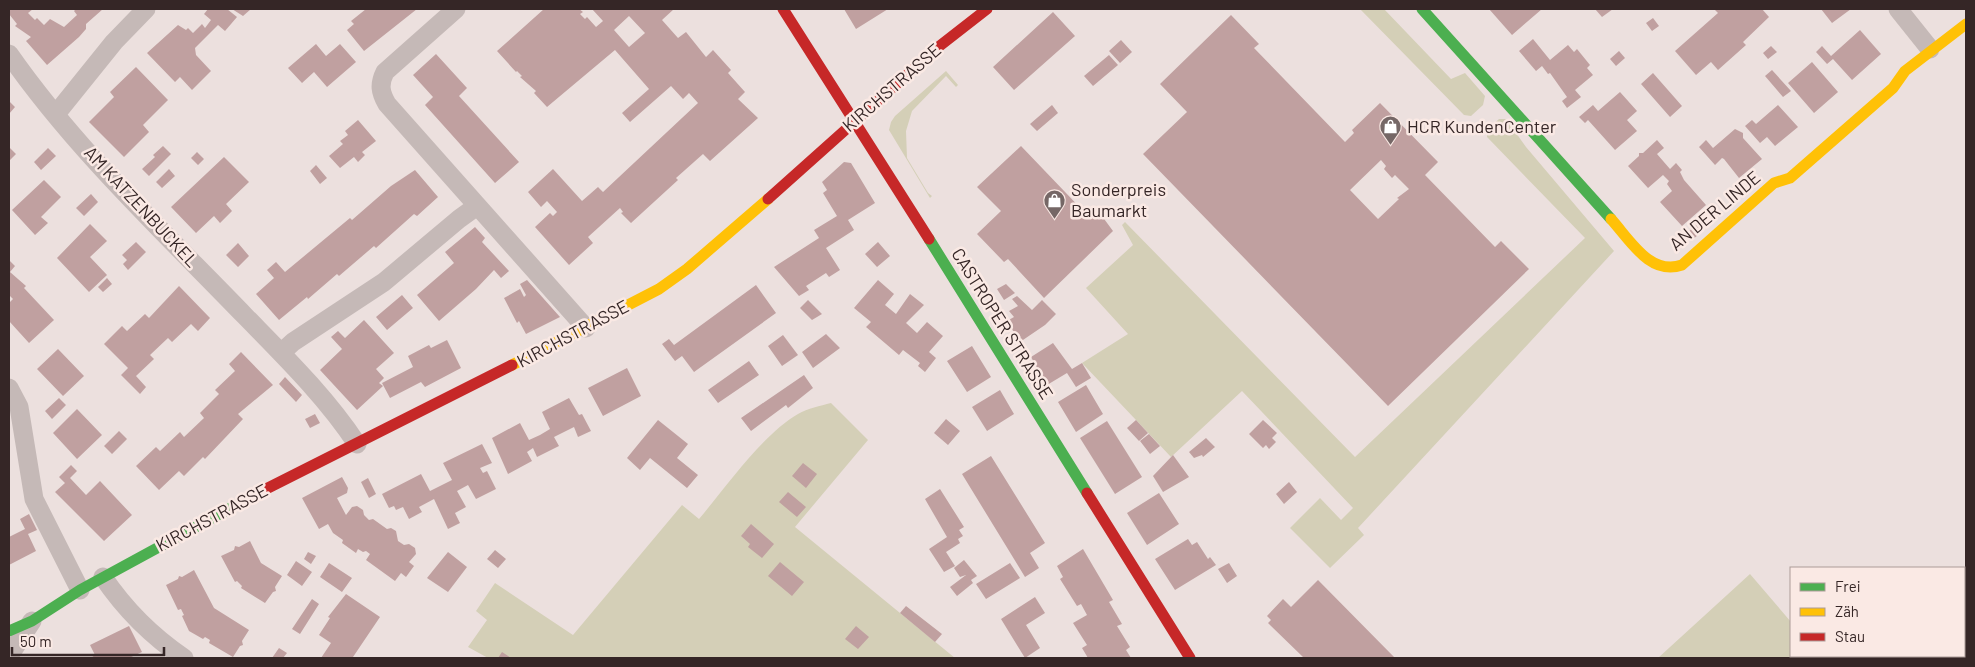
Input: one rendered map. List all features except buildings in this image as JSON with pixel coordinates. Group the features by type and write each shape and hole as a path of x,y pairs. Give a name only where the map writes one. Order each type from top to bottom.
{"street":[{"path":"56,114 114,42 146,9"},
{"path":"456,9 385,72 380,82 381,94 387,104 586,328"},
{"name":"CASTROPER STRASSE","path":"782,9 856,119 1190,658"},
{"name":"KIRCHSTRASSE","path":"9,631 32,621 103,577 276,484 586,328 659,289 687,269 936,48 987,9"},
{"path":"1898,9 1930,49"},
{"name":"AN DER LINDE","path":"1430,11 1646,258 1658,267 1672,269 1682,265 1774,183 1790,178 1893,88 1905,70 1930,49 1966,24"},
{"name":"AM KATZENBUCKEL","path":"9,54 93,158 280,353 344,424 357,444"},
{"path":"280,353 293,342 384,282 459,218 477,206"},
{"path":"9,388 19,408 34,499 80,590"},
{"path":"103,577 117,597 168,647 184,658"},
{"name":"KIRCHSTRASSE","path":"9,656 32,621"}],"shaded area":[{"path":"1360,9 1384,9 1451,79 1465,73 1485,96 1483,105 1471,116 1464,115"},
{"path":"946,71 958,85 956,87 946,76 912,111 906,131 907,158 928,193 932,196 930,198 889,130 895,116"},
{"path":"1499,119 1506,119 1526,147 1614,251 1358,528 1364,535 1330,568 1290,528 1320,498 1341,520 1353,508 1242,391 1171,457 1082,363 1128,334 1086,288 1133,245 1122,225 1125,222 1355,457 1585,238 1487,137 1487,130"},
{"path":"831,403 868,440 795,527 955,658 488,658 468,647 487,620 476,611 495,583 573,635 682,505 699,519 745,462 772,434 802,412"},
{"path":"1750,574 1790,621 1790,657 1828,658 1658,658"}],"traffic: fast":[{"path":"1422,9 1611,219"},
{"path":"929,239 1087,493"},
{"path":"9,631 32,621 80,590 260,492"}],"traffic: slow":[{"path":"1611,219 1633,246 1650,261 1671,267 1682,265 1774,183 1790,178 1893,88 1905,71 1966,24"},
{"path":"512,365 659,289 687,269 768,199"}],"traffic: jam":[{"path":"783,9 929,239"},
{"path":"768,199 937,48 987,9"},
{"path":"260,492 512,365"},
{"path":"1087,493 1190,658"}],"place":[{"name":"HCR KundenCenter","path":"1391,146"},
{"name":"Sonderpreis Baumarkt","path":"1055,219"}]}
